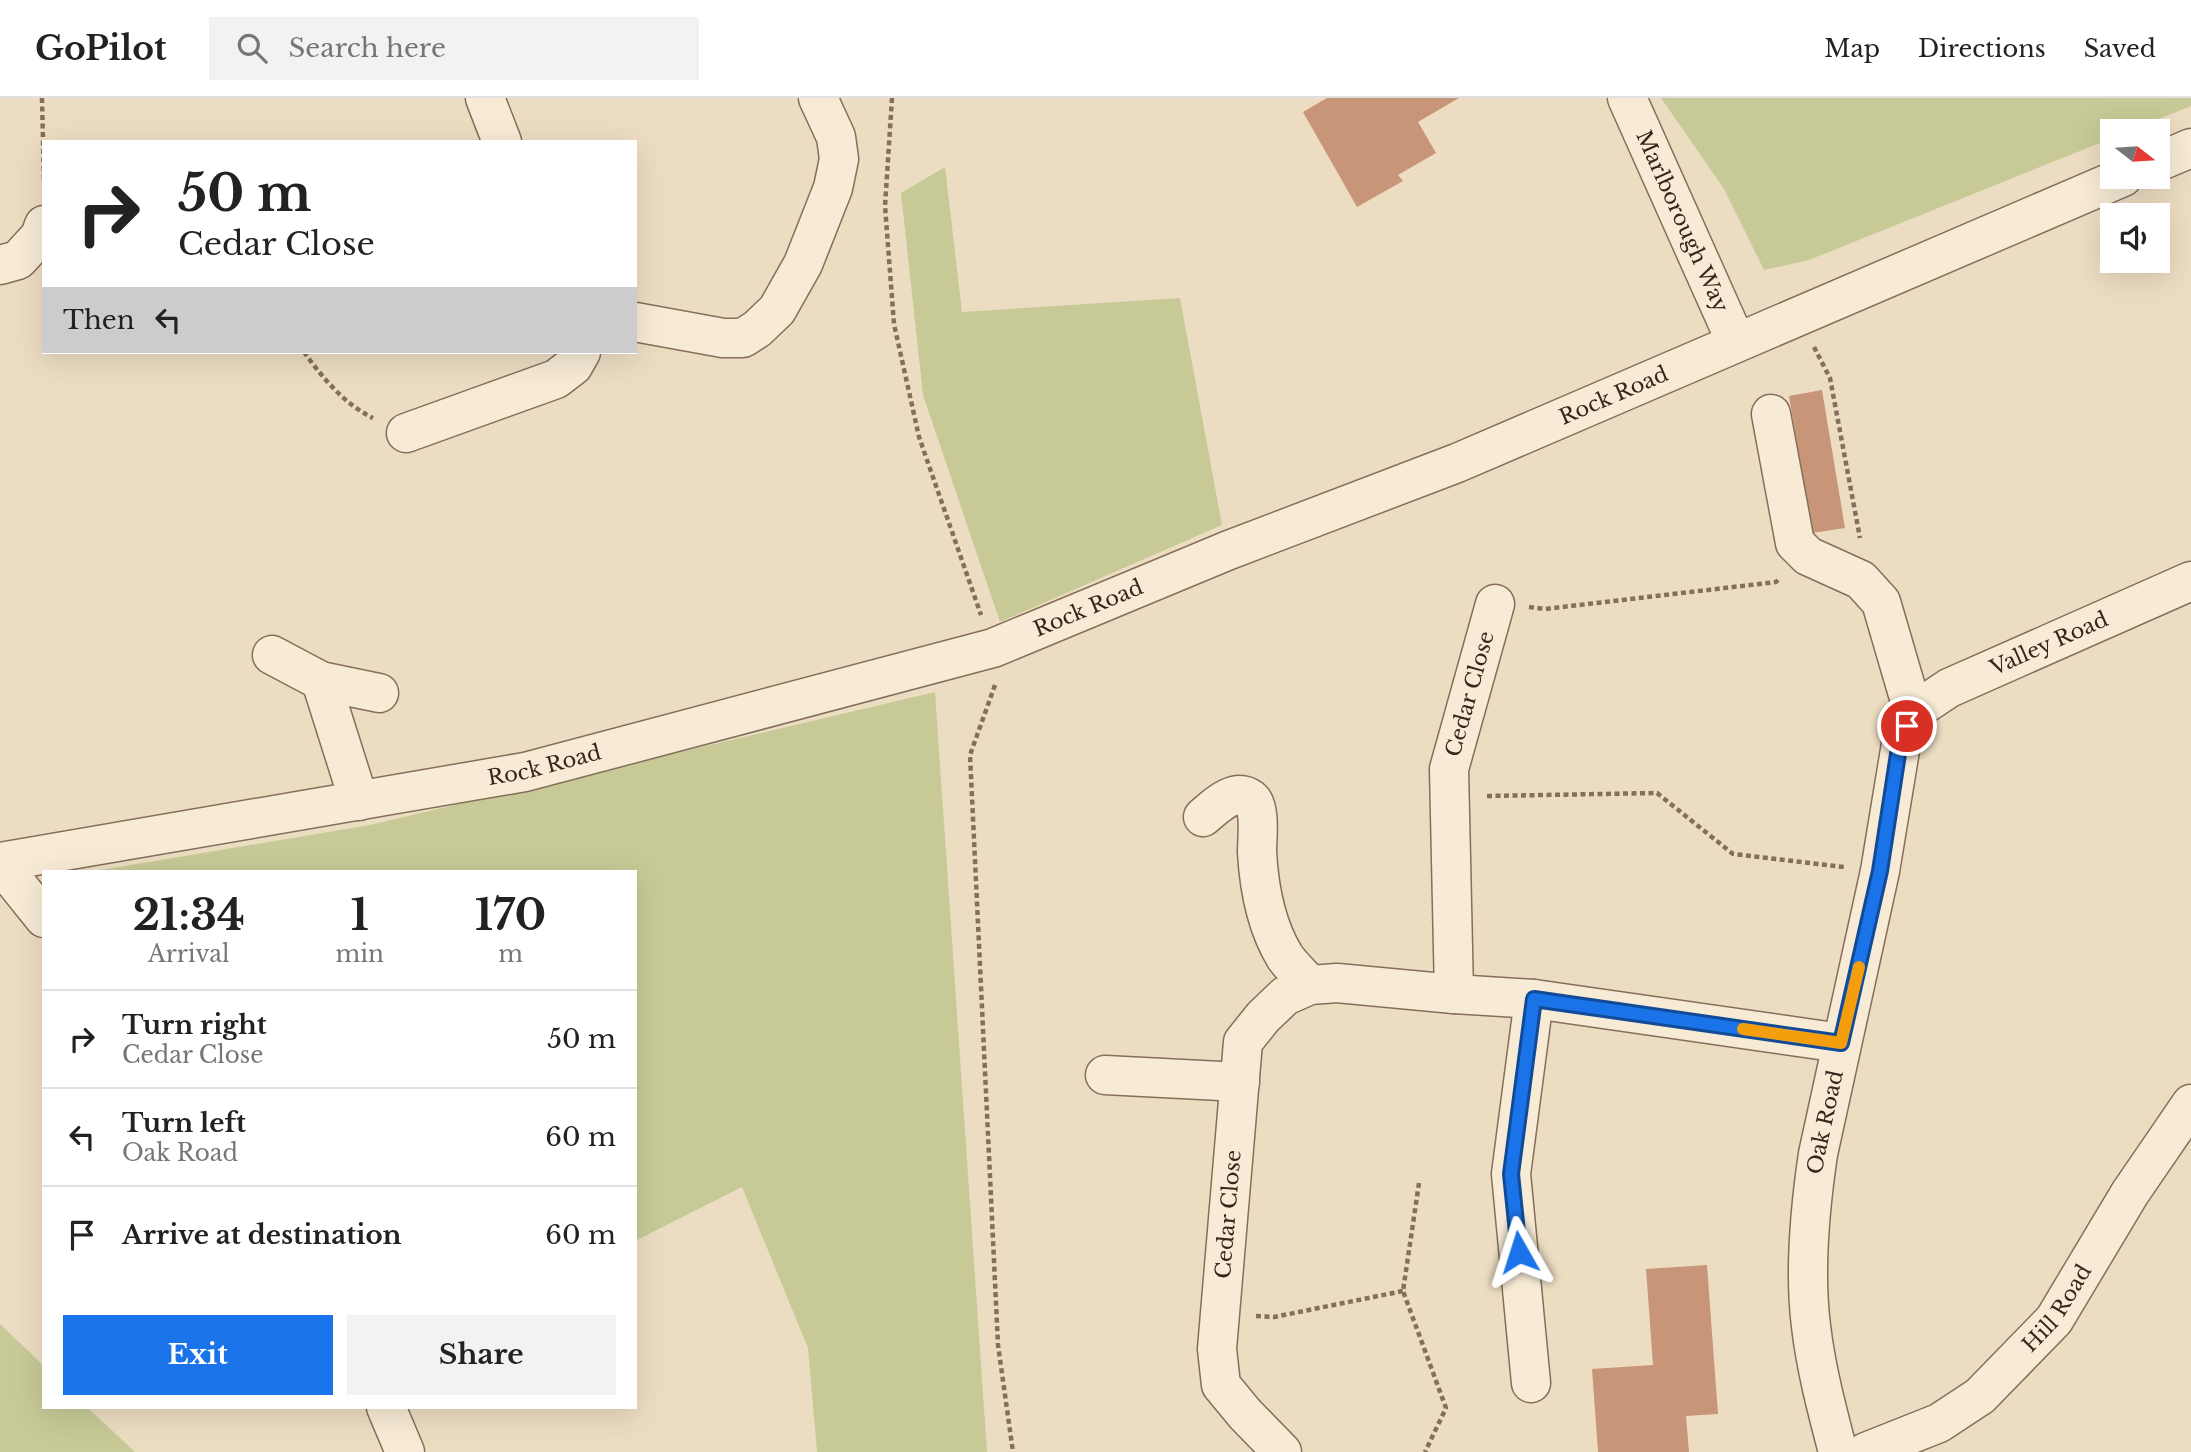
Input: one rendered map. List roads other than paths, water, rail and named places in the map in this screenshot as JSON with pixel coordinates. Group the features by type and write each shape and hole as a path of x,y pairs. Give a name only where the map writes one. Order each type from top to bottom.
{"street":[{"path":"485,98 501,140"},
{"path":"637,322 723,338 743,338 777,310 803,264 833,188 839,159 836,137 818,98"},
{"name":"Marlborough Way","path":"1628,98 1736,342"},
{"path":"2170,157 2191,148"},
{"name":"Rock Road","path":"0,862 525,772 993,648 1230,550 1457,463 2100,187"},
{"path":"0,265 18,260 42,230"},
{"path":"406,433 556,379 573,366 580,354"},
{"path":"1771,414 1801,546 1861,580 1881,602 1914,715"},
{"name":"Valley Road","path":"1914,715 1931,699 1949,688 2191,580"},
{"name":"Cedar Close","path":"1454,995 1449,769 1495,604"},
{"path":"272,655 321,681 379,693"},
{"path":"321,681 359,801"},
{"name":"Oak Road","path":"1838,1452 1820,1384 1810,1323 1811,1197 1841,1043 1880,871 1898,754 1907,726 1914,715"},
{"path":"1203,817 1226,799 1239,796 1251,799 1257,814 1257,853 1265,912 1276,941 1287,959 1310,985"},
{"path":"0,862 42,915"},
{"name":"Cedar Close","path":"1282,1452 1221,1385 1217,1349 1243,1042 1285,996 1310,985 1337,983 1454,995 1534,999 1841,1043"},
{"path":"1531,1383 1511,1174 1534,999"},
{"path":"1105,1075 1240,1082"},
{"name":"Hill Road","path":"1866,1452 1939,1423 1980,1396 2054,1320 2130,1193 2191,1104"},
{"path":"387,1409 405,1452"}]}
